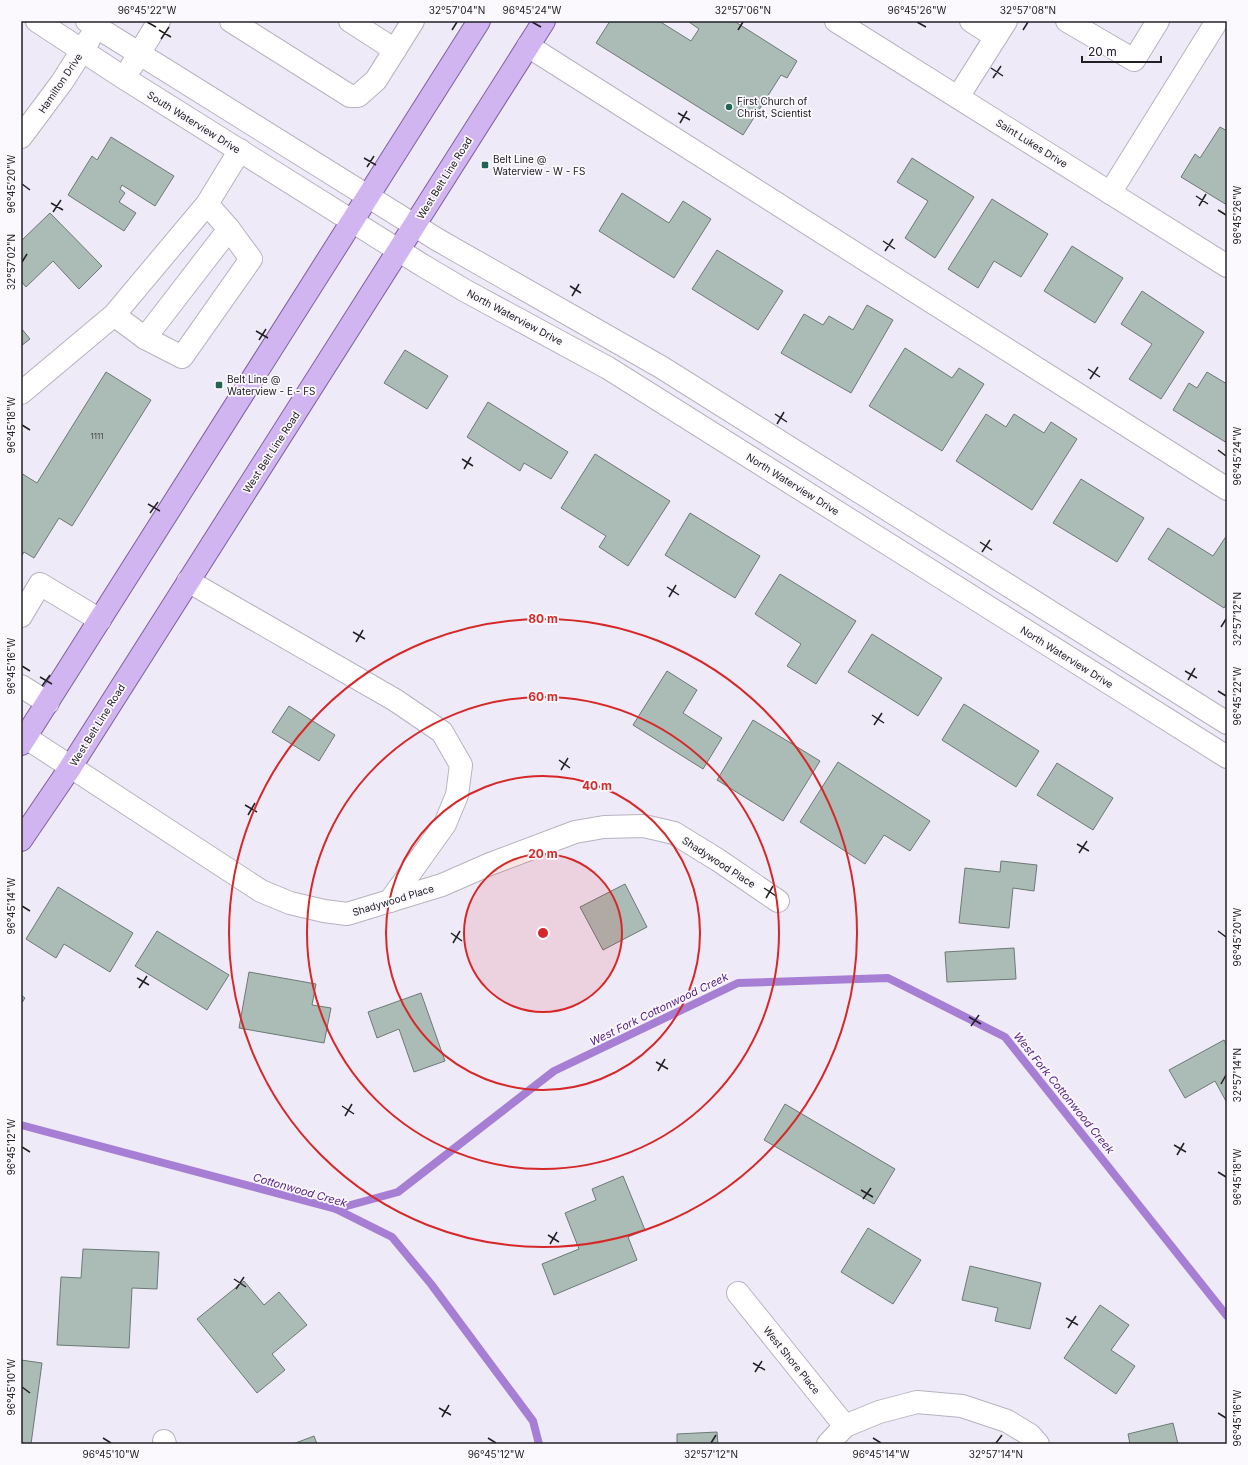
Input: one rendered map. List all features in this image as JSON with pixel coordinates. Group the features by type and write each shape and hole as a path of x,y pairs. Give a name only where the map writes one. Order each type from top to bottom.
{"main road":[{"path":"23,741 479,21"},
{"name":"West Belt Line Road","path":"21,840 70,768 544,21"}],"street":[{"name":"South Waterview Drive","path":"37,21 124,78 352,221"},
{"path":"124,78 159,21"},
{"path":"232,21 350,96 358,96 376,80 413,21"},
{"path":"350,21 395,50"},
{"name":"Saint Lukes Drive","path":"836,21 1227,266"},
{"path":"958,97 1001,29 971,21"},
{"path":"1067,21 1134,60 1158,21"},
{"path":"1110,192 1217,21"},
{"name":"Hamilton Drive","path":"21,137 62,82 82,51 95,23"},
{"path":"95,23 139,54 414,226 661,367 1227,723"},
{"path":"528,46 1227,489"},
{"path":"21,393 114,315 207,204 240,150"},
{"path":"114,315 146,338 182,357 250,259 229,229 207,204"},
{"name":"North Waterview Drive","path":"352,221 464,290 608,368 1227,757"},
{"path":"146,338 229,229"},
{"path":"188,581 395,700 442,732 461,765 457,795 445,824 390,901"},
{"path":"21,616 40,584 100,620"},
{"path":"21,686 48,702"},
{"name":"Shadywood Place","path":"23,741 70,768 261,891 290,903 324,911 347,914 442,885 490,864 575,832 604,827 644,826 674,833 718,860 778,901"},
{"name":"West Shore Place","path":"738,1293 845,1426"},
{"path":"828,1444 845,1426 879,1412 917,1402 962,1406 1007,1421 1030,1435 1038,1444"}],"building":[{"name":"First Church of Christ, Scientist","path":"610,21 659,21 691,41 699,29 689,22 690,21 734,21 797,61 787,78 781,75 743,135 596,43"},
{"path":"1220,127 1227,131 1227,205 1181,177 1195,154 1200,158"},
{"path":"111,137 174,176 155,206 122,185 120,189 125,193 119,202 136,213 124,231 68,195 92,156 97,160"},
{"path":"912,158 974,197 935,258 905,238 928,201 897,182"},
{"path":"622,193 669,223 683,201 711,219 674,278 599,231"},
{"path":"992,199 1048,234 1021,277 994,261 978,288 948,269"},
{"path":"50,213 102,266 79,289 53,261 26,287 21,281 21,241"},
{"path":"1072,246 1123,278 1095,323 1044,291"},
{"path":"717,250 783,291 758,330 692,289"},
{"path":"1142,291 1204,332 1161,399 1129,379 1152,344 1121,324"},
{"path":"867,305 893,320 851,393 781,353 804,314 823,325 829,316 853,330"},
{"path":"21,328 30,339 21,346"},
{"path":"905,348 952,378 959,368 984,384 942,451 869,406"},
{"path":"405,350 448,376 427,409 384,383"},
{"path":"106,372 151,400 72,526 59,518 34,558 24,552 21,557 21,473 37,483"},
{"path":"1207,372 1227,384 1227,443 1173,410 1189,383 1197,388"},
{"path":"488,402 568,452 551,479 524,463 520,471 467,437"},
{"path":"986,414 1006,427 1014,414 1044,433 1051,422 1077,439 1032,510 956,461"},
{"path":"595,454 670,501 628,566 599,547 606,536 561,508"},
{"path":"1081,479 1144,518 1117,562 1053,523"},
{"path":"690,513 760,556 735,598 665,555"},
{"path":"1168,528 1213,556 1227,535 1227,603 1224,608 1148,559"},
{"path":"780,574 856,621 816,684 787,666 801,644 755,614"},
{"path":"872,634 942,678 918,716 848,672"},
{"path":"667,671 697,690 683,713 722,738 703,769 633,725"},
{"path":"964,704 1039,751 1016,787 942,740"},
{"path":"289,706 335,735 319,761 272,732"},
{"path":"753,720 820,761 783,821 717,780"},
{"path":"838,762 930,821 910,851 884,835 865,864 800,822"},
{"path":"1057,763 1113,798 1093,830 1037,795"},
{"path":"1001,861 1037,865 1034,891 1013,888 1009,928 959,923 965,868 1000,872"},
{"path":"625,884 647,927 603,950 580,907"},
{"path":"58,887 133,933 110,972 64,944 56,958 26,939"},
{"path":"157,931 229,975 207,1010 135,966"},
{"path":"1014,948 1016,979 947,982 945,952"},
{"path":"249,972 316,984 312,1005 331,1008 324,1043 239,1028"},
{"path":"421,993 445,1061 414,1072 399,1029 377,1038 368,1012"},
{"path":"21,995 25,998 21,1004"},
{"path":"1224,1040 1227,1046 1227,1103 1215,1081 1185,1098 1169,1070"},
{"path":"785,1104 895,1169 874,1204 764,1140"},
{"path":"623,1176 645,1230 628,1237 637,1260 554,1295 542,1264 579,1249 565,1213 596,1200 592,1189"},
{"path":"868,1228 921,1260 893,1304 841,1272"},
{"path":"83,1249 159,1252 157,1289 132,1288 129,1348 57,1345 61,1277 81,1278"},
{"path":"970,1266 1041,1283 1030,1329 995,1321 998,1308 962,1300"},
{"path":"244,1281 264,1305 279,1292 307,1325 272,1354 285,1370 257,1393 197,1319"},
{"path":"1100,1305 1129,1325 1111,1350 1135,1366 1116,1394 1064,1358"},
{"path":"21,1360 42,1363 31,1444 21,1444"},
{"path":"1173,1423 1178,1444 1130,1444 1128,1434"},
{"path":"717,1432 718,1444 677,1444 677,1434"},
{"path":"314,1436 317,1444 293,1444"}],"waterway":[{"name":"West Fork Cottonwood Creek","path":"336,1209 398,1192 554,1071 738,983 888,978 1005,1037 1227,1316"},
{"name":"Cottonwood Creek","path":"21,1125 336,1209 392,1237 431,1284 533,1421 539,1444"}],"place":[{"name":"First Church of Christ, Scientist","path":"729,107"},
{"name":"Belt Line @ Waterview - W - FS","path":"485,165"},
{"name":"Belt Line @ Waterview - E - FS","path":"219,385"}]}
